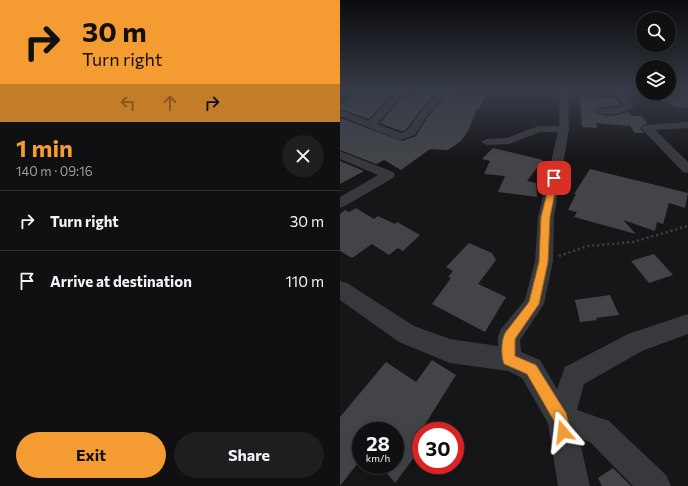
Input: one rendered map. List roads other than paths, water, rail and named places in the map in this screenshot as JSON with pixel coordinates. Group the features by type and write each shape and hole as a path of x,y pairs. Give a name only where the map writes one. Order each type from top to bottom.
{"street":[{"path":"342,114 400,136 407,136 411,133 424,114"},
{"path":"371,125 381,114"},
{"path":"509,360 509,337 534,304 544,262 546,217 564,129 564,114"},
{"path":"688,125 646,128 688,169"},
{"path":"487,142 509,141 538,129 564,129"},
{"path":"340,155 388,175 340,203"},
{"path":"340,288 407,334 450,351 509,360 531,370 561,419 574,486"},
{"path":"561,419 574,376 636,342 688,324"},
{"path":"561,419 598,431 655,486"}]}
